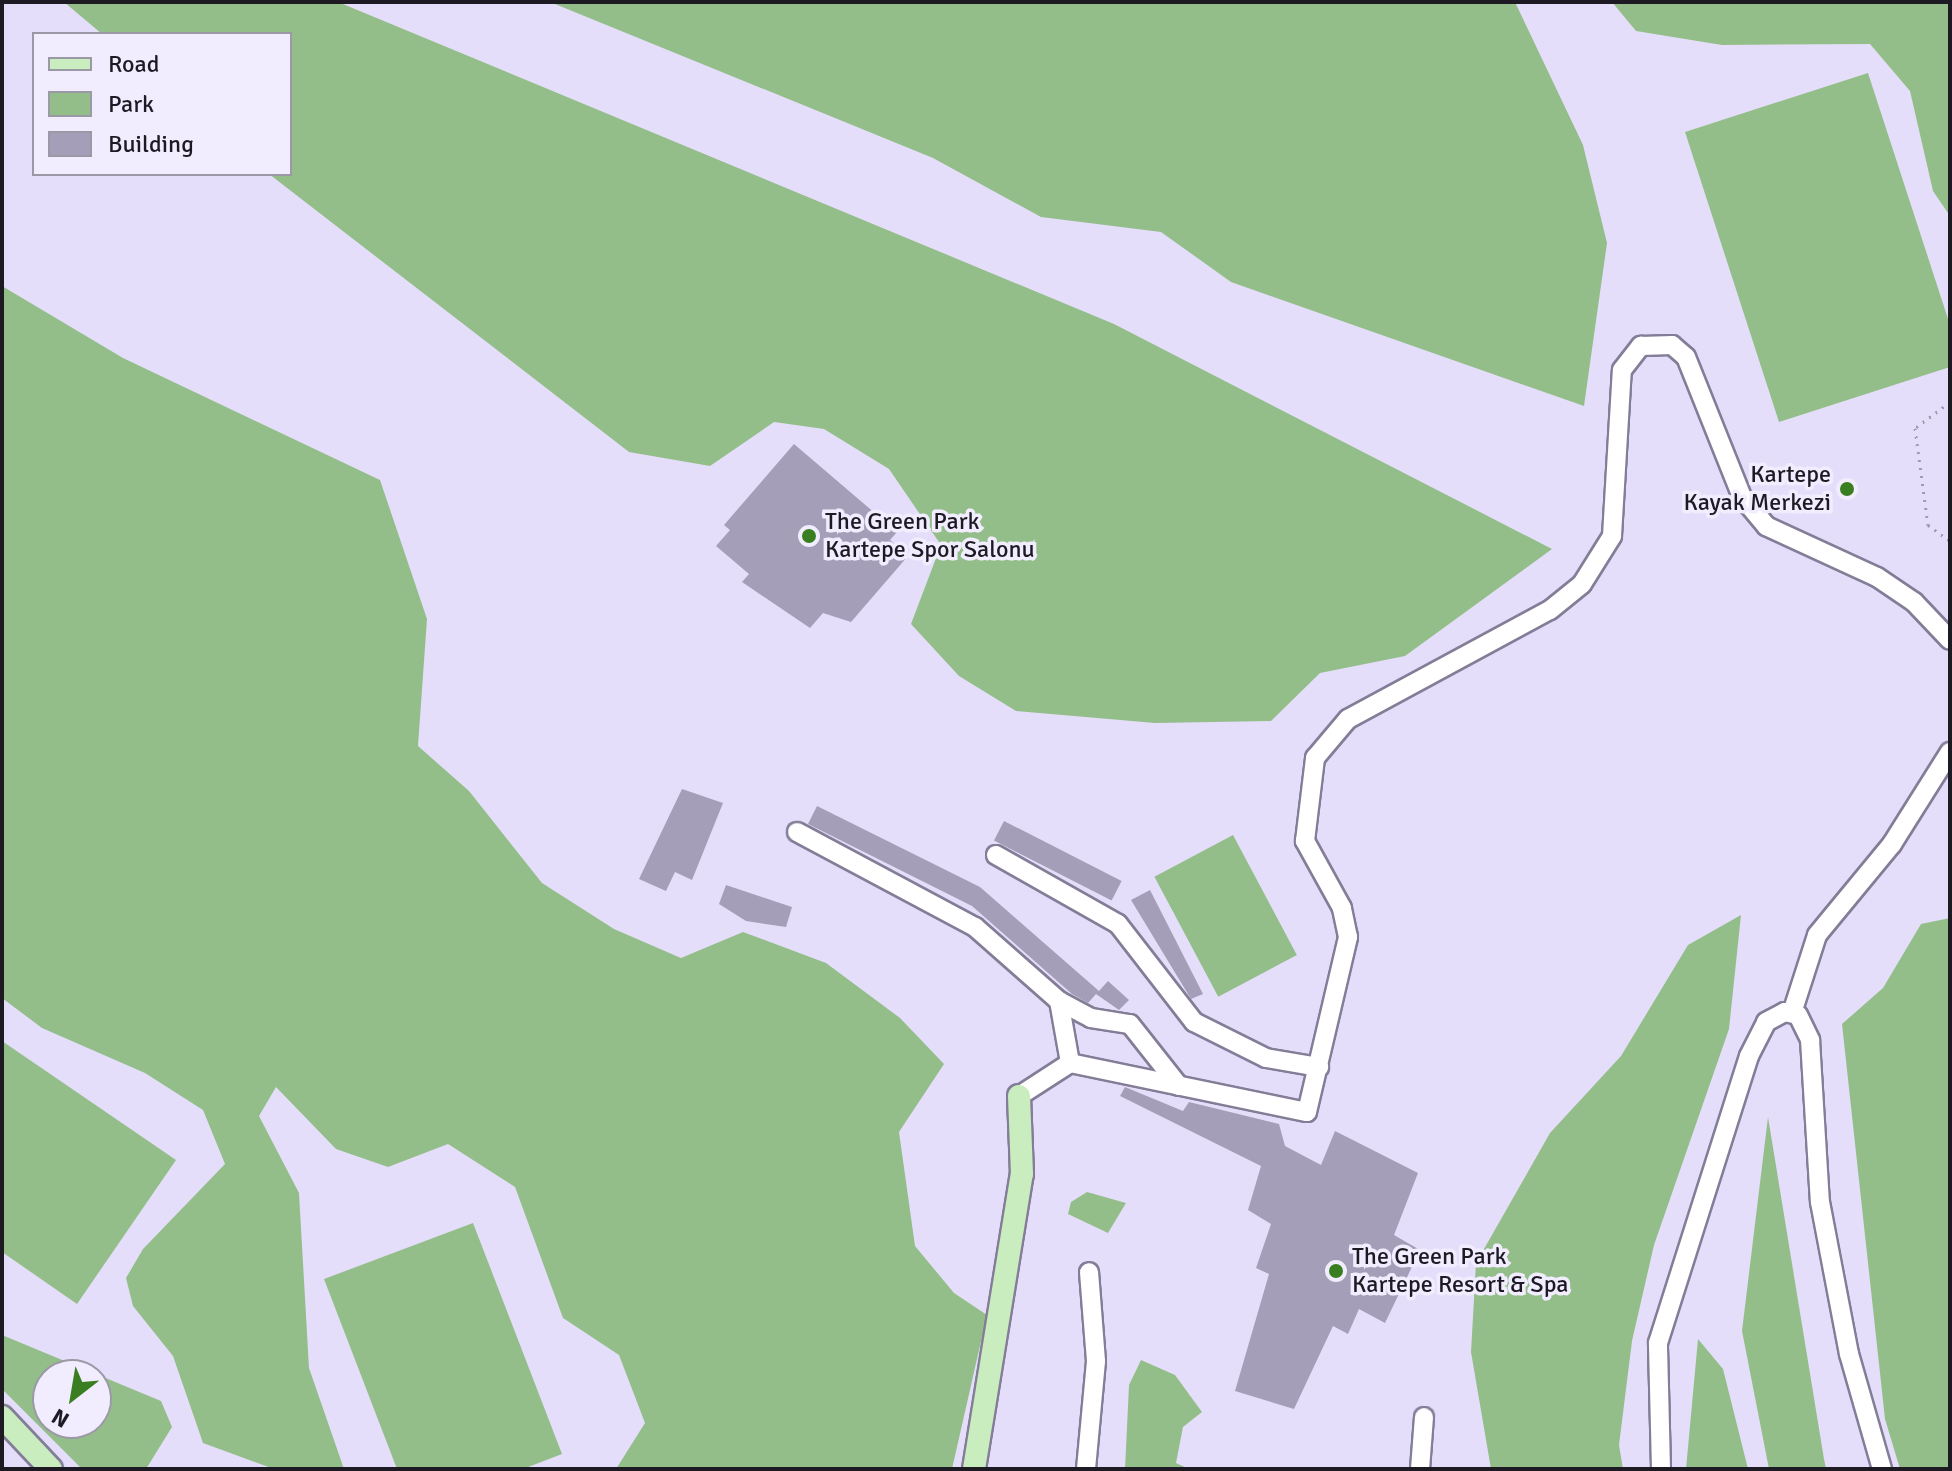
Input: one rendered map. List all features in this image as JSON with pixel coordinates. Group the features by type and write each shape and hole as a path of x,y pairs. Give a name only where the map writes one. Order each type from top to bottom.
{"main road":[{"path":"974,1469 1022,1174 1019,1096"},
{"path":"2,1417 51,1469"}],"street":[{"path":"1019,1096 1070,1063 1307,1112 1348,937 1342,908 1305,841 1315,758 1348,719 1550,610 1582,584 1616,515 1622,370 1632,352 1663,343 1686,357 1742,497 1766,526 1877,577 1923,609 1950,640"},
{"path":"1792,1013 1817,935 1892,844 1950,752"},
{"path":"797,832 952,911 1059,1001 1091,1018 1130,1024 1179,1086"},
{"path":"996,855 1118,924 1194,1022 1256,1054 1319,1067"},
{"path":"1059,1001 1070,1063"},
{"path":"1661,1469 1658,1343 1749,1056 1766,1022 1792,1013"},
{"path":"1792,1013 1810,1040 1820,1202 1849,1354 1882,1469"},
{"path":"1086,1469 1096,1361 1089,1272"},
{"path":"1420,1469 1424,1417"}],"path":[{"path":"1950,402 1915,428 1928,525 1950,541"}],"green space":[{"path":"64,2 338,2 1114,324 1552,549 1405,656 1320,673 1271,721 1155,723 1016,711 959,676 911,624 941,545 889,469 824,429 774,422 710,466 629,452 272,176 292,176 292,32 100,32"},
{"path":"550,2 1515,2 1583,145 1607,243 1584,406 1231,282 1161,232 1041,217 933,158"},
{"path":"1612,2 1950,2 1950,216 1933,191 1910,91 1870,44 1722,45 1636,31"},
{"path":"1868,73 1950,325 1950,367 1779,422 1685,132"},
{"path":"2,286 123,358 380,480 427,619 418,746 469,791 542,883 614,929 681,958 743,932 826,963 900,1018 944,1064 899,1132 915,1246 954,1293 987,1315 952,1469 616,1469 645,1423 619,1355 563,1318 515,1187 448,1144 388,1167 336,1149 276,1087 259,1116 299,1193 309,1368 344,1469 274,1469 203,1443 173,1356 133,1306 126,1278 143,1249 225,1164 203,1110 145,1073 42,1028 2,998"},
{"path":"1233,835 1297,955 1218,997 1154,877"},
{"path":"1741,915 1729,1029 1654,1245 1632,1341 1619,1445 1623,1469 1491,1469 1471,1352 1476,1263 1550,1133 1621,1056 1688,945"},
{"path":"1950,918 1950,1469 1900,1469 1885,1419 1842,1024 1883,988 1921,924"},
{"path":"2,1041 176,1160 77,1304 2,1252"},
{"path":"1768,1117 1826,1469 1769,1469 1742,1331"},
{"path":"1087,1192 1126,1203 1108,1233 1068,1214 1071,1202"},
{"path":"473,1223 562,1454 523,1469 397,1469 324,1279"},
{"path":"2,1335 60,1359 32,1359 32,1419 2,1389"},
{"path":"1698,1339 1723,1369 1748,1469 1686,1469"},
{"path":"1141,1360 1175,1375 1202,1412 1183,1427 1176,1463 1189,1469 1125,1469 1129,1385"},
{"path":"112,1381 161,1401 172,1427 146,1469 82,1469 52,1439 112,1439"}],"building":[{"name":"The Green Park Kartepe Spor Salonu","path":"794,444 897,532 890,540 908,556 851,622 823,613 810,628 742,582 749,574 716,546 730,530 724,525"},
{"path":"682,789 723,803 692,880 675,872 666,891 639,879"},
{"path":"817,806 980,887 1099,991 1108,981 1129,1000 1119,1010 1096,994 1088,1003 1072,994 972,906 808,824"},
{"path":"1004,821 1122,881 1112,901 994,841"},
{"path":"726,885 792,907 786,927 746,921 719,904"},
{"path":"1150,890 1203,994 1191,999 1131,900"},
{"name":"The Green Park Kartepe Resort & Spa","path":"1125,1087 1183,1111 1189,1102 1279,1124 1285,1146 1321,1165 1335,1131 1418,1173 1394,1235 1420,1250 1385,1323 1359,1309 1348,1334 1333,1326 1294,1409 1235,1391 1269,1274 1256,1268 1271,1224 1248,1210 1261,1166 1120,1096"}],"place":[{"name":"Kartepe Kayak Merkezi","path":"1847,489"},
{"name":"The Green Park Kartepe Spor Salonu","path":"809,536"},
{"name":"The Green Park Kartepe Resort & Spa","path":"1336,1271"}]}
